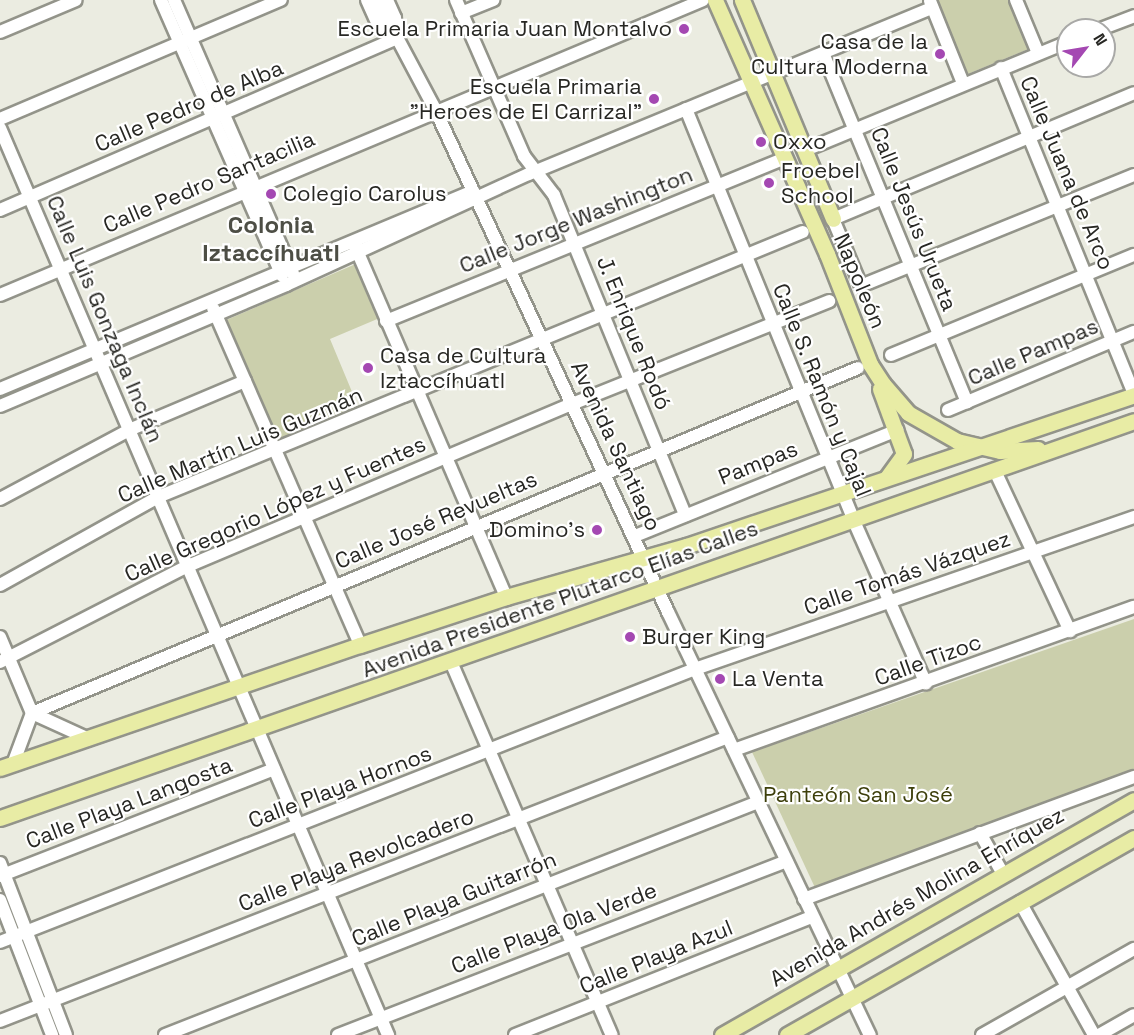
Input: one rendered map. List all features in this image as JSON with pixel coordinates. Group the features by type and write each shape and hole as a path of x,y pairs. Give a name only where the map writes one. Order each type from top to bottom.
{"main road":[{"name":"Napoleón","path":"715,0 782,159 827,254 864,366 919,422 978,448 1023,452 1070,443"},
{"name":"Napoleón","path":"742,0 833,219"},
{"path":"864,366 897,430 904,454 899,466 886,478"},
{"name":"Avenida Presidente Plutarco Elías Calles","path":"7,766 360,645 506,597 644,556 686,546 1134,394"},
{"name":"Avenida Presidente Plutarco Elías Calles","path":"0,818 255,727 598,611 656,586 1134,422"},
{"name":"Avenida Andrés Molina Enríquez","path":"722,1035 1134,800"},
{"path":"787,1035 1134,838"}],"street":[{"path":"0,32 76,0"},
{"path":"161,0 225,113 249,188"},
{"path":"174,0 213,119 249,188 291,283"},
{"path":"0,119 281,0"},
{"name":"Avenida Santiago","path":"367,0 378,25 396,39"},
{"name":"Avenida Santiago","path":"376,0 435,109 606,473 656,586 870,1035"},
{"name":"Avenida Santiago","path":"387,0 395,18 396,39"},
{"name":"J. Enrique Rodó","path":"456,0 524,156 554,195 632,380 685,515"},
{"path":"461,13 493,0"},
{"name":"Calle Pedro Santacilia","path":"0,295 435,109 703,0"},
{"path":"1016,0 1038,53"},
{"path":"0,389 352,239 536,171 823,53 931,4 963,84"},
{"path":"1116,23 1134,16"},
{"name":"Calle Pedro de Alba","path":"0,210 396,39"},
{"path":"813,147 1056,46"},
{"name":"Calle Jesús Urueta","path":"823,53 967,402"},
{"name":"Calle Juana de Arco","path":"1001,69 1031,136 1134,394"},
{"path":"833,219 1134,93"},
{"name":"Calle S. Ramón y Cajal","path":"686,109 799,391 926,684"},
{"name":"Calle Luis Gonzaga Inclán","path":"0,128 388,1035"},
{"name":"Calle Jorge Washington","path":"386,321 574,242 782,159"},
{"path":"911,266 1134,175"},
{"path":"0,406 215,313 291,283 475,195"},
{"name":"Napoleón","path":"833,219 865,285 911,266"},
{"name":"Calle Martín Luis Guzmán","path":"0,585 158,497 276,451 542,337 604,314 803,232"},
{"path":"352,239 506,597"},
{"path":"891,355 1134,255"},
{"path":"210,300 360,645"},
{"name":"Calle Gregorio López y Fuentes","path":"4,659 188,566 572,404 829,301"},
{"name":"Calle Pampas","path":"948,410 1134,332"},
{"name":"Calle José Revueltas","path":"32,713 475,526 864,366"},
{"path":"0,499 129,430 245,381"},
{"name":"Pampas","path":"635,536 897,430"},
{"path":"995,471 1070,631"},
{"name":"Calle Tomás Vázquez","path":"695,669 1134,517"},
{"name":"Calle Tizoc","path":"734,750 926,684 1134,607"},
{"path":"0,636 4,659 32,713 89,739"},
{"path":"451,662 549,884 612,1035"},
{"name":"Calle Playa Hornos","path":"0,942 695,669"},
{"path":"7,766 32,713"},
{"name":"Calle Playa Revolcadero","path":"0,1021 728,737"},
{"name":"Calle Playa Langosta","path":"1,871 274,770"},
{"path":"804,899 1134,777"},
{"name":"Calle Playa Guitarrón","path":"165,1035 758,802"},
{"path":"980,833 1003,874"},
{"name":"Calle Playa Ola Verde","path":"338,1035 786,861"},
{"path":"1,871 27,931 66,1035"},
{"path":"0,900 51,1035"},
{"path":"1020,902 1094,1035"},
{"name":"Calle Playa Azul","path":"515,1035 812,917"},
{"path":"982,1035 1134,949"},
{"path":"1099,1035 1134,1015"}],"green space":[{"path":"931,0 1011,0 1031,48 963,76"},
{"path":"358,263 382,317 330,339 360,411 277,446 224,321"},
{"name":"Panteón San José","path":"1134,619 1134,774 817,892 752,752"}],"place":[{"name":"Escuela Primaria Juan Montalvo","path":"684,29"},
{"name":"Casa de la Cultura Moderna","path":"940,54"},
{"name":"Escuela Primaria \"Heroes de El Carrizal\"","path":"654,99"},
{"name":"Oxxo","path":"761,142"},
{"name":"Froebel School","path":"769,183"},
{"name":"Colegio Carolus","path":"271,194"},
{"name":"Casa de Cultura Iztaccíhuatl","path":"368,368"},
{"name":"Domino's","path":"597,530"},
{"name":"Burger King","path":"630,637"},
{"name":"La Venta","path":"720,679"}],"district":[{"name":"Colonia Iztaccíhuatl","path":"271,239"}]}
